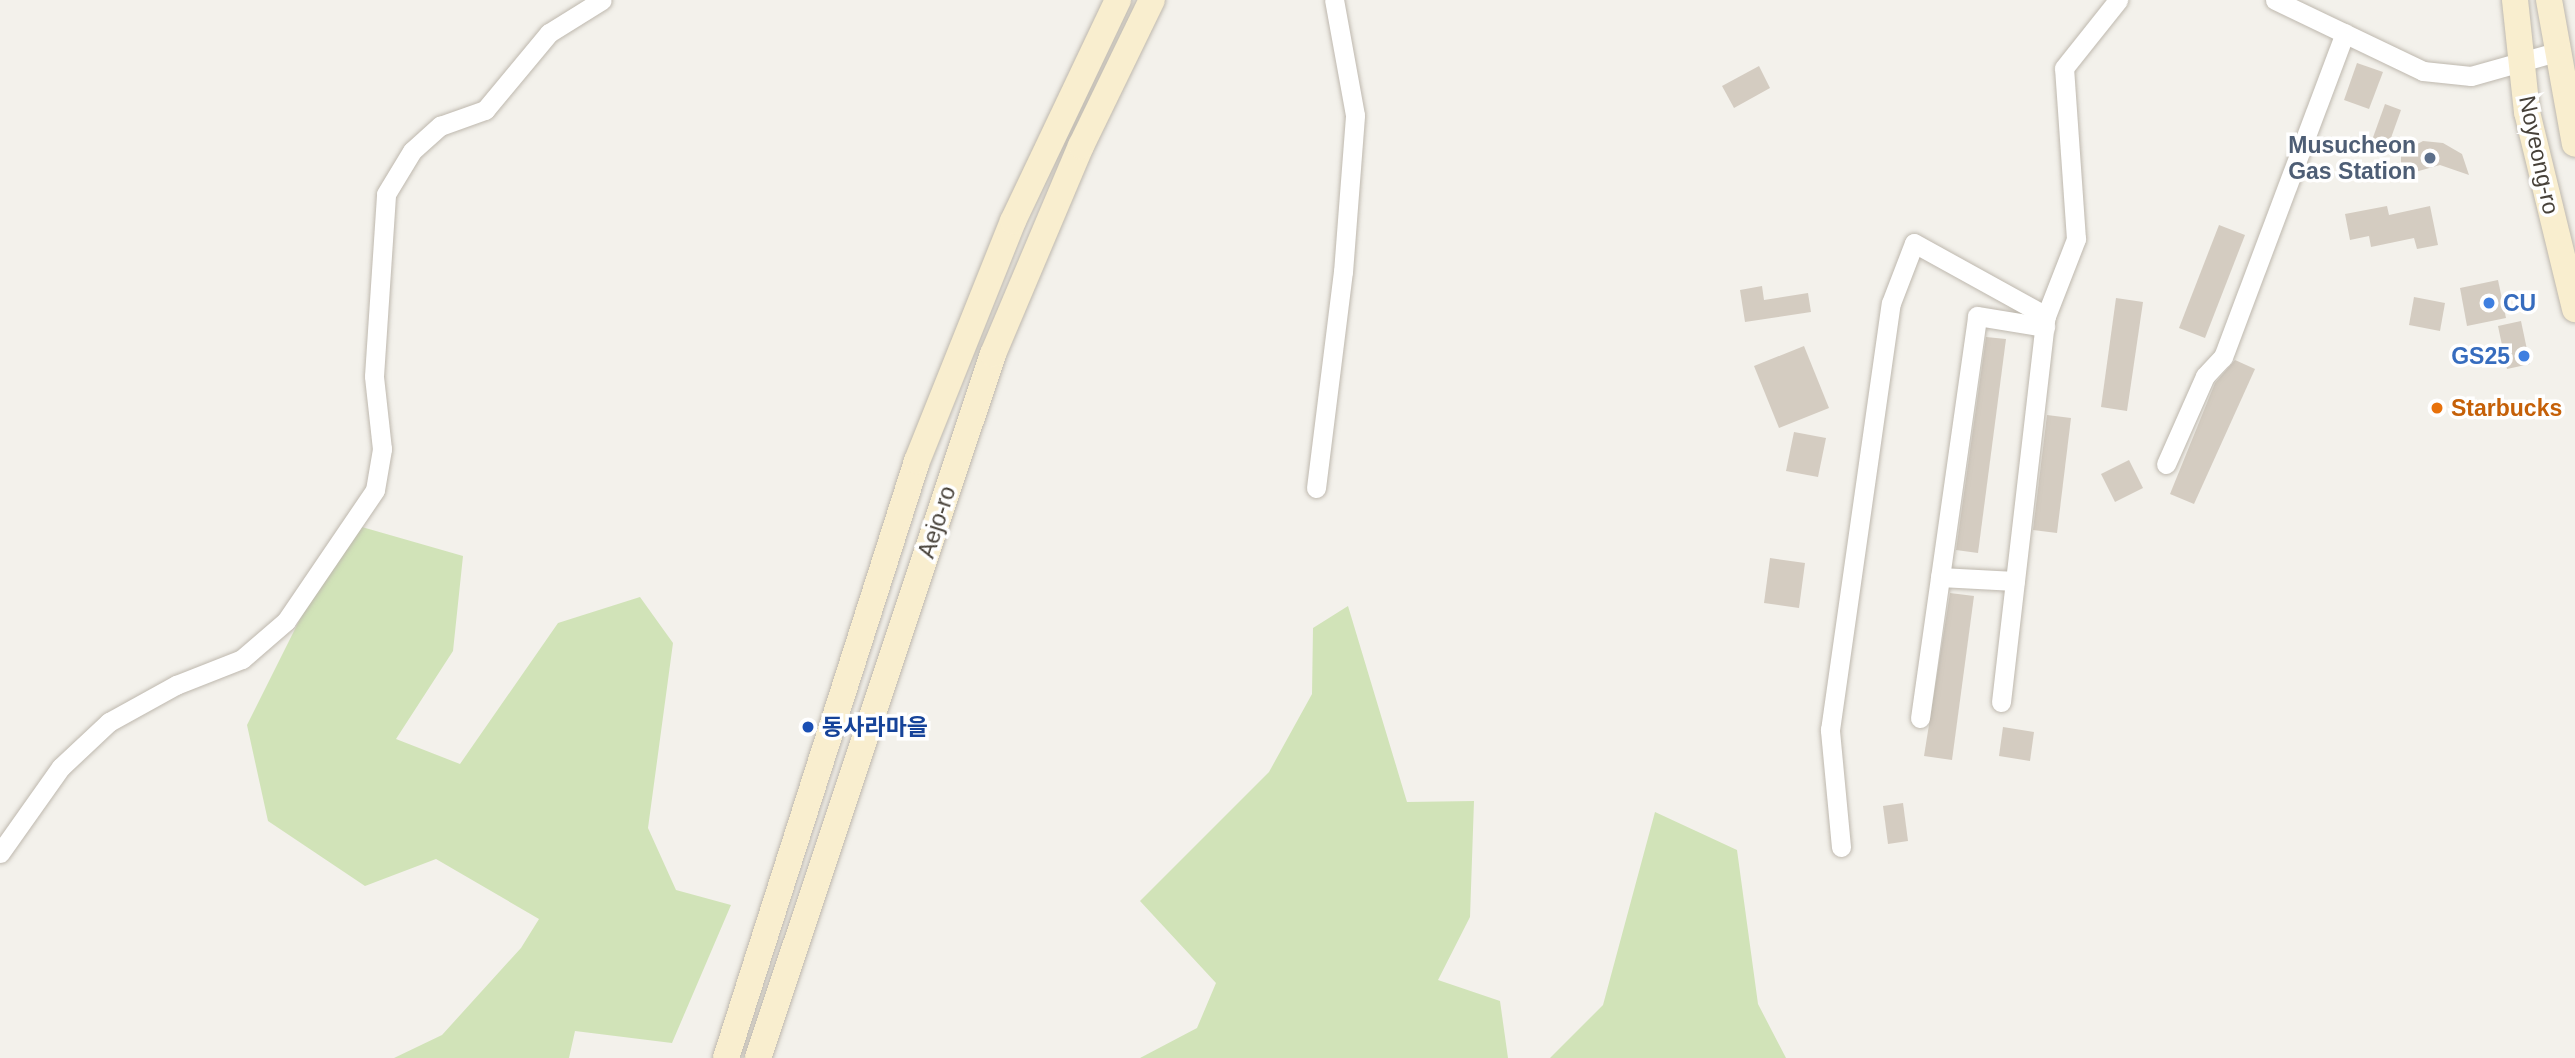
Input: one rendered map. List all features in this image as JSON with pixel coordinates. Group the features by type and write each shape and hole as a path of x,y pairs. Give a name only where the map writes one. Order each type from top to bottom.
{"street":[{"path":"0,853 61,767 109,722 176,685 242,659 286,621 374,490 382,449 374,376 386,194 412,151 440,125 485,110 548,33 602,0"},
{"name":"Aejo-ro","path":"726,1058 917,461 1013,221 1118,0"},
{"name":"Aejo-ro","path":"758,1058 993,354 1081,146 1152,0"},
{"path":"1316,488 1343,272 1355,115 1334,0"},
{"path":"2001,702 2045,321 2076,239 2064,68 2118,0"},
{"path":"2275,0 2423,71 2471,76 2522,66 2565,46"},
{"name":"Noyeong-ro","path":"2515,0 2527,112 2575,309"},
{"name":"Noyeong-ro","path":"2549,0 2565,46 2575,144"},
{"path":"2166,464 2205,376 2223,357 2345,33"},
{"path":"1841,847 1830,730 1891,303 1913,243 2045,321"},
{"path":"1920,718 1977,316 2045,321"},
{"path":"1940,577 2015,582"}],"green space":[{"path":"348,523 463,556 453,651 396,739 460,764 558,623 640,597 673,643 648,828 676,890 731,905 672,1043 575,1031 569,1058 394,1058 442,1035 521,948 539,919 436,859 365,886 268,821 247,725"},
{"path":"1348,606 1407,802 1474,801 1470,917 1438,980 1500,1001 1508,1058 1140,1058 1197,1028 1216,983 1140,901 1269,772 1312,694 1313,628"},
{"path":"1655,812 1737,850 1758,1004 1786,1058 1550,1058 1603,1005"}],"building":[{"path":"2357,63 2383,72 2369,109 2344,100"},
{"path":"1759,66 1770,88 1734,108 1722,86"},
{"path":"2385,104 2401,110 2387,149 2371,143"},
{"path":"2423,141 2443,143 2462,154 2469,175 2440,165 2401,176 2401,153"},
{"path":"2387,206 2389,215 2430,206 2438,245 2417,249 2414,238 2371,247 2369,236 2350,240 2345,214"},
{"path":"2219,225 2245,235 2205,338 2179,328"},
{"path":"2498,280 2506,318 2467,326 2460,288"},
{"path":"1762,286 1764,300 1808,293 1811,312 1745,322 1740,290"},
{"path":"2414,297 2445,303 2440,331 2409,325"},
{"path":"2116,298 2143,302 2127,411 2101,407"},
{"path":"2521,321 2530,364 2507,369 2498,326"},
{"path":"1986,337 2006,339 1978,553 1956,550"},
{"path":"1804,346 1829,408 1779,428 1754,366"},
{"path":"2235,360 2255,369 2194,504 2170,494 2215,383"},
{"path":"2047,415 2071,418 2057,533 2033,530"},
{"path":"1794,432 1826,438 1818,477 1786,471"},
{"path":"2129,460 2143,488 2115,502 2101,474"},
{"path":"1770,558 1805,563 1799,608 1764,603"},
{"path":"1950,593 1974,596 1952,760 1924,756"},
{"path":"2003,727 2034,732 2030,761 1999,756"},
{"path":"1903,803 1908,841 1888,844 1883,806"}],"place":[{"name":"Musucheon Gas Station","path":"2430,158"},
{"name":"CU","path":"2489,303"},
{"name":"GS25","path":"2524,356"},
{"name":"Starbucks","path":"2437,408"},
{"name":"동사라마을","path":"808,727"}]}
